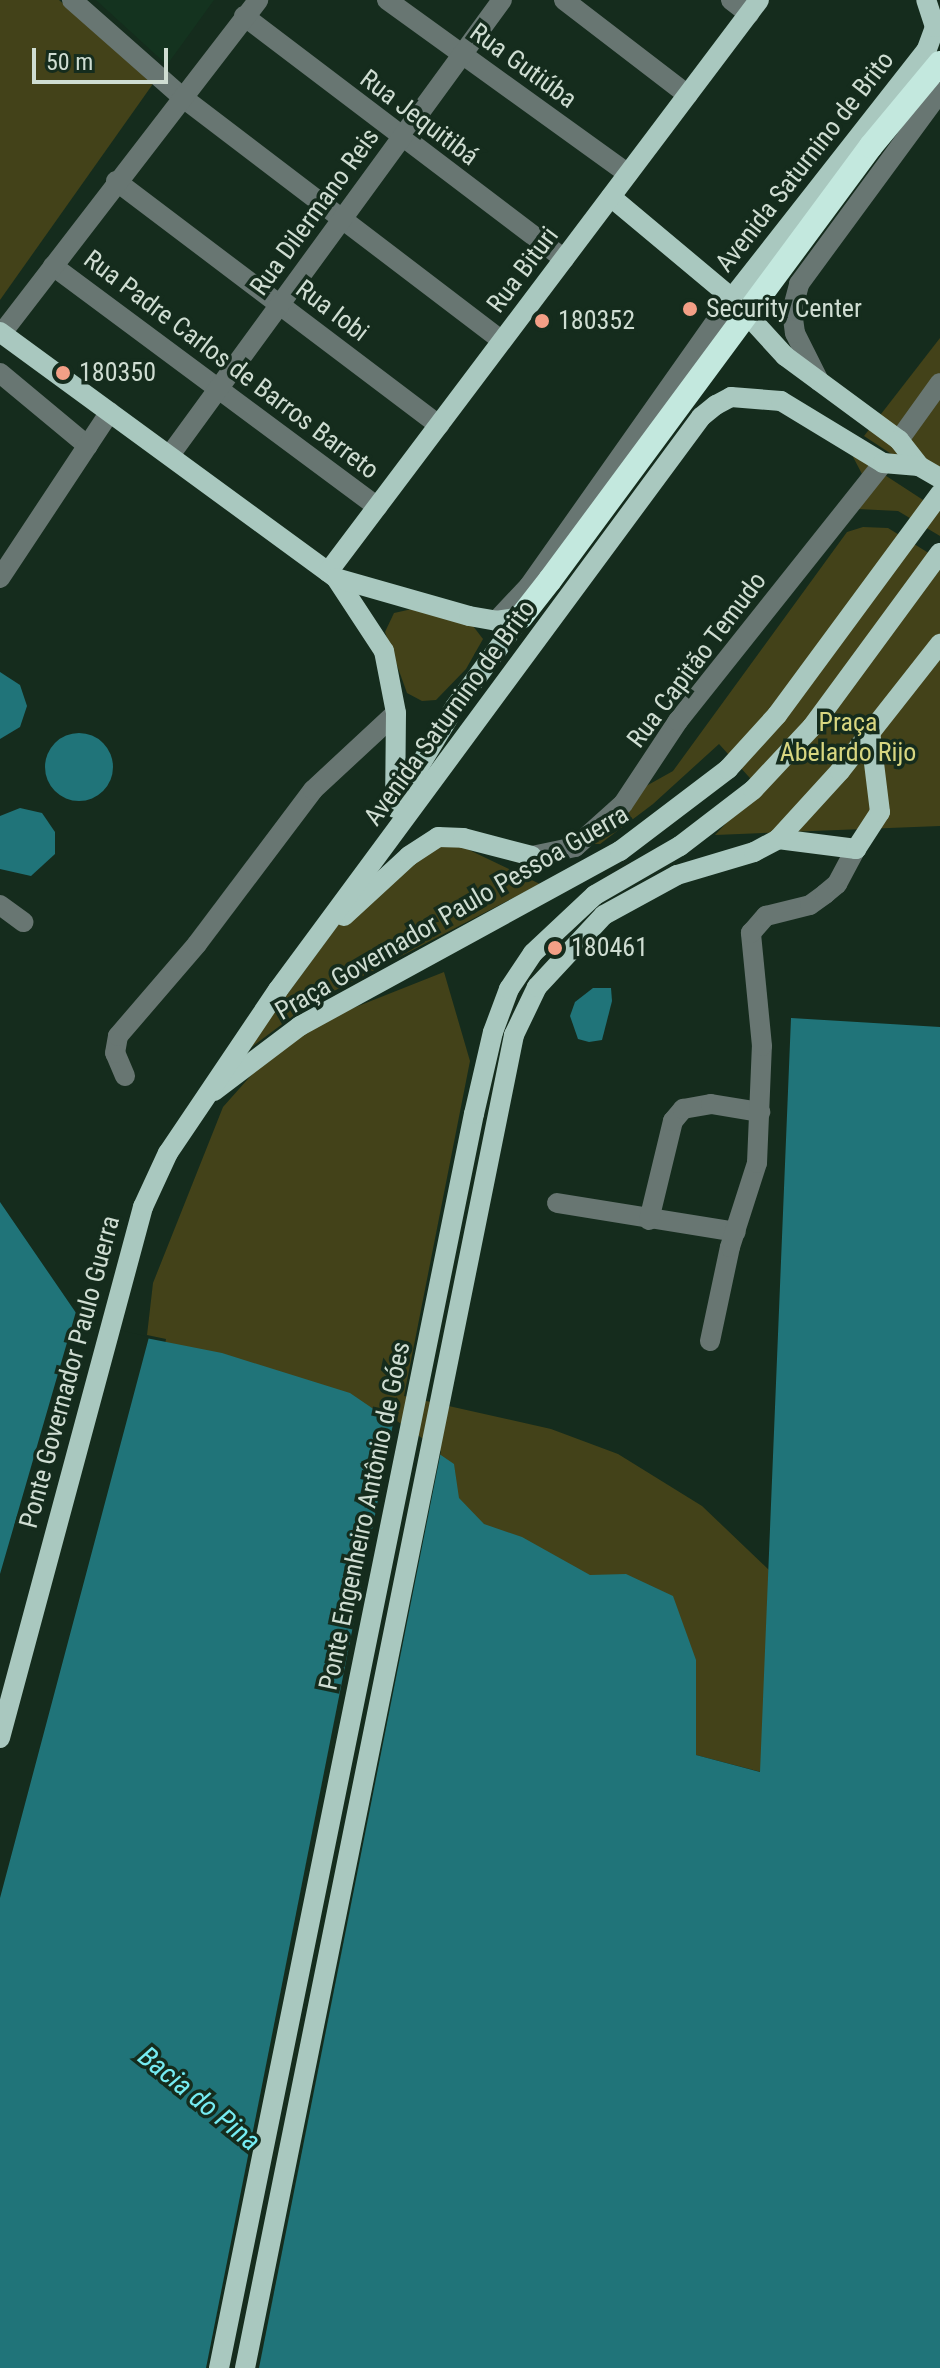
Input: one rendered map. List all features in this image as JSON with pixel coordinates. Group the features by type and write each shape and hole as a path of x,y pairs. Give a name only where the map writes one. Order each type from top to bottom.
{"highway":[{"path":"521,617 871,146 940,63"}],"main road":[{"name":"Avenida Saturnino de Brito","path":"732,298 927,49 935,27 926,0"},
{"path":"932,0 940,5"},
{"name":"Rua Bituri","path":"332,575 377,507 754,7"},
{"path":"611,197 732,298 785,356 899,440 919,466 940,478"},
{"path":"1,332 332,575 384,651 396,713 395,808"},
{"name":"Avenida Saturnino de Brito","path":"143,1207 168,1153 201,1100 375,858 701,417 731,397 757,396 781,401 819,420 883,463"},
{"path":"883,463 919,466"},
{"name":"Praça Governador Paulo Pessoa Guerra","path":"201,1100 300,1026 620,851 728,769 777,715 940,494"},
{"name":"Ponte Engenheiro Antônio de Góes","path":"219,2368 310,1901 474,1114 493,1032 509,989 533,953 595,895 716,822 753,790 812,727 940,553"},
{"path":"332,575 496,621 521,617"},
{"name":"Avenida Saturnino de Brito","path":"375,858 395,808 455,707 521,617"},
{"path":"639,893 754,852 778,839 803,816 940,644"},
{"path":"778,839 856,849 880,812 870,731"},
{"path":"639,893 708,836 716,822"},
{"path":"307,951 409,856 438,837 463,838 532,856"},
{"name":"Ponte Engenheiro Antônio de Góes","path":"245,2368 514,1035 537,987 575,941 639,893"},
{"name":"Ponte Governador Paulo Guerra","path":"0,1738 143,1207"}],"street":[{"path":"72,0 182,97 340,222 502,341"},
{"path":"1,332 258,0"},
{"name":"Rua Gutiúba","path":"387,0 628,174"},
{"name":"Rua Dilermano Reis","path":"170,455 502,0"},
{"path":"564,0 688,95"},
{"path":"731,0 754,7"},
{"name":"Rua Jequitibá","path":"244,16 564,259"},
{"path":"821,385 795,333 792,311 799,284 940,92"},
{"name":"Rua Iobi","path":"116,181 439,425"},
{"name":"Rua Padre Carlos de Barros Barreto","path":"53,266 377,507"},
{"name":"Avenida Saturnino de Brito","path":"496,621 529,586 732,298"},
{"path":"0,373 88,446"},
{"path":"899,440 940,383"},
{"path":"0,578 110,412"},
{"name":"Rua Capitão Temudo","path":"532,856 575,847 623,804 678,721 883,463"},
{"path":"125,1076 115,1053 118,1036 197,944 313,790 396,713"},
{"path":"710,1341 736,1232 757,1163 762,1046 751,933 766,916 810,905 825,894 837,884 856,849"},
{"path":"0,905 23,922"},
{"path":"649,1220 673,1121 683,1109 711,1104 760,1112"},
{"path":"557,1203 736,1232"}],"shaded area":[{"path":"96,0 214,0 167,65"}],"green space":[{"path":"0,0 59,0 155,81 0,300"},
{"path":"940,338 940,486 864,436"},
{"path":"851,453 940,511 940,536 898,511 858,509 862,474"},
{"name":"Praça Abelardo Rijo","path":"863,527 888,528 940,560 940,826 715,835 759,788 719,744 653,804 600,844 594,844 639,790 673,771 847,532"},
{"path":"412,609 473,626 483,639 466,669 436,700 422,701 407,693 385,632 394,613"},
{"path":"416,841 465,848 540,884 309,1004 245,1052 349,910"},
{"path":"444,972 470,1061 404,1396 551,1429 618,1454 702,1506 769,1570 761,1772 696,1755 85,1326 165,1344 166,1339 147,1335 153,1283 223,1107 255,1071 296,1037 333,1016"}],"water":[{"path":"0,672 20,685 27,706 20,727 0,739"},
{"path":"72,733 86,733 98,738 108,748 113,767 108,786 98,796 86,801 72,801 60,796 50,786 45,774 45,760 50,748 60,738"},
{"path":"20,808 42,813 55,832 55,854 31,876 0,869 0,816"},
{"path":"593,988 611,988 612,1001 602,1040 589,1042 578,1039 570,1016 575,1002"},
{"name":"Bacia do Pina","path":"791,1018 940,1027 940,2368 0,2368 0,1202 85,1326 222,1353 350,1393 454,1464 459,1498 484,1524 522,1537 590,1575 626,1574 673,1596 696,1660 696,1755 760,1772"}],"pier":[{"path":"77,1308 87,1322 149,1337 0,1898 0,1574"},
{"path":"394,1419 441,1451 259,2368 206,2368"}],"place":[{"name":"Security Center","path":"690,309"},
{"name":"180352","path":"542,321"},
{"name":"180350","path":"63,373"},
{"name":"180461","path":"555,948"}]}
